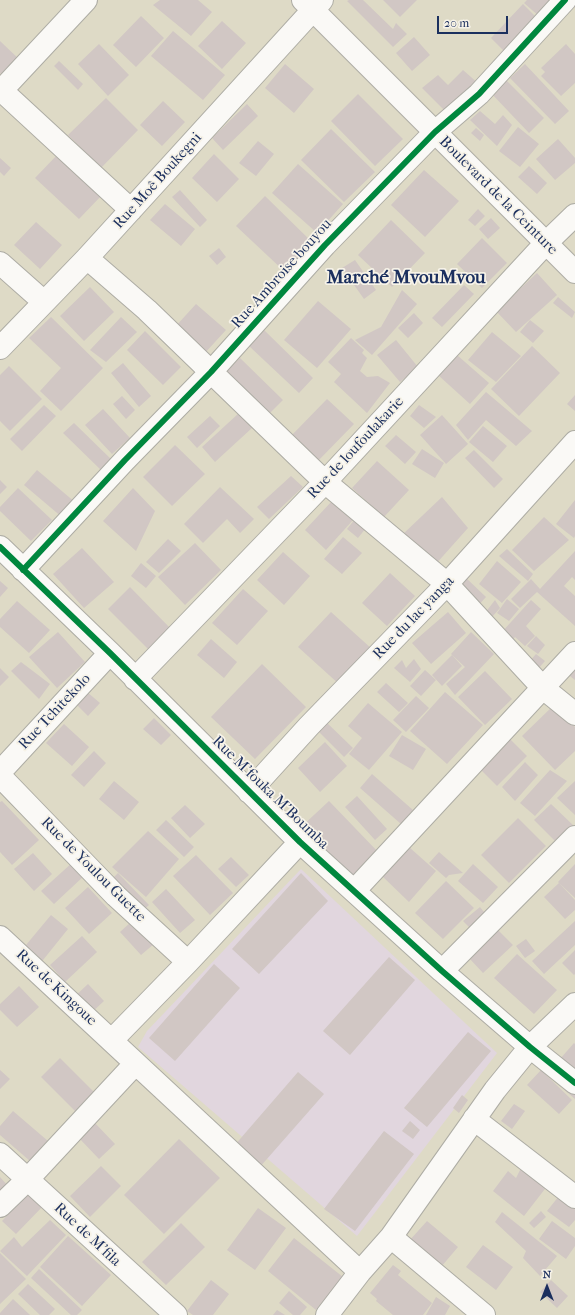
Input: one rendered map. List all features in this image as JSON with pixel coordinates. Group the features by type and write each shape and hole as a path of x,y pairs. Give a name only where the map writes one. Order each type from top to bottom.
{"street":[{"path":"86,0 1,90 131,210"},
{"name":"Rue Ambroise bouyou","path":"23,570 125,460 211,372 325,245 435,132 479,94 566,0"},
{"name":"Boulevard de la Ceinture","path":"313,3 435,132 545,244 575,272"},
{"name":"Rue Moê Boukegni","path":"0,348 131,210 313,3"},
{"name":"Rue de loufoulakarie","path":"136,679 325,482 545,244 575,215"},
{"path":"87,258 147,310 325,482 447,584 543,688 575,714"},
{"path":"0,263 44,302"},
{"name":"Rue du lac yanga","path":"249,792 309,726 447,584 575,442"},
{"name":"Rue M'fouka M'Boumba","path":"0,548 110,653 300,842 442,971 530,1047 575,1083"},
{"name":"Rue Tchitekolo","path":"0,772 110,653"},
{"path":"354,891 430,807 575,653"},
{"name":"Rue de Youlou Guette","path":"0,776 116,896 188,962"},
{"path":"442,971 575,837"},
{"path":"112,1040 188,962 300,842"},
{"name":"Rue de Kingoue","path":"0,937 360,1272"},
{"path":"327,1315 360,1272 391,1237 474,1119 530,1047 575,1004"},
{"path":"0,1206 27,1180 135,1064"},
{"path":"474,1119 575,1197"},
{"name":"Rue de M'fila","path":"0,1154 176,1315"},
{"path":"391,1237 484,1315"}],"shaded area":[{"path":"301,869 497,1053 357,1236 138,1047 147,1031"}],"building":[{"path":"160,0 198,0 212,12 191,36 153,5"},
{"path":"363,0 393,29 396,23 407,34 393,47 347,1"},
{"path":"383,0 417,0 400,17"},
{"path":"527,0 556,0 540,17 524,3"},
{"path":"523,4 538,19 506,53 491,38"},
{"path":"141,16 164,38 136,67 113,45"},
{"path":"222,21 246,43 222,69 198,46"},
{"path":"173,31 225,75 203,100 151,56"},
{"path":"414,37 430,55 412,71 396,53"},
{"path":"0,41 21,61 5,78 0,73"},
{"path":"99,44 129,75 108,96 78,64"},
{"path":"566,44 575,54 575,83 561,96 541,76 545,72 541,68"},
{"path":"59,61 83,84 78,90 54,66"},
{"path":"285,64 314,89 294,113 265,88"},
{"path":"525,64 569,111 555,124 510,78"},
{"path":"463,70 479,84 446,112 422,88 438,75 448,85"},
{"path":"503,77 544,118 529,133 489,91"},
{"path":"358,94 403,139 375,166 331,121"},
{"path":"106,98 138,130 101,168 68,135"},
{"path":"163,101 185,122 162,146 140,125"},
{"path":"247,104 258,116 223,150 212,138"},
{"path":"480,111 495,124 503,115 512,125 497,146 470,120"},
{"path":"518,127 539,144 520,167 499,151"},
{"path":"476,128 484,135 480,141 471,133"},
{"path":"331,129 375,172 344,202 301,160"},
{"path":"558,139 575,158 575,163 555,180 536,159"},
{"path":"258,141 274,154 256,176 239,163"},
{"path":"58,154 102,195 79,219 35,178"},
{"path":"214,154 239,179 217,202 192,178"},
{"path":"0,158 11,168 4,176 0,172"},
{"path":"298,164 343,204 317,233 272,193"},
{"path":"529,166 547,183 537,194 518,177"},
{"path":"424,170 459,201 425,237 391,205"},
{"path":"180,190 207,220 200,227 172,197"},
{"path":"265,196 313,243 285,272 236,226"},
{"path":"165,204 195,229 181,246 150,220"},
{"path":"478,209 485,216 475,226 468,220"},
{"path":"491,218 500,228 488,239 479,229"},
{"path":"391,220 425,253 392,287 358,255"},
{"path":"36,222 62,245 40,269 14,245"},
{"path":"482,238 507,263 482,288 457,264"},
{"path":"219,248 226,257 217,265 209,256"},
{"path":"355,260 376,290 364,299 342,268"},
{"path":"537,273 557,295 516,332 496,311"},
{"path":"464,285 474,294 442,327 432,318"},
{"path":"90,287 114,312 84,341 60,316"},
{"path":"402,290 417,304 372,355 355,340 381,327"},
{"path":"558,297 575,312 572,318 553,303"},
{"path":"318,301 351,329 317,368 284,340"},
{"path":"196,304 226,330 204,354 175,327"},
{"path":"414,313 423,323 408,338 398,328"},
{"path":"51,317 103,368 61,411 40,391 61,368 29,338"},
{"path":"121,317 137,332 106,362 90,350"},
{"path":"530,320 544,331 533,343 520,332"},
{"path":"264,330 313,378 299,393 249,346"},
{"path":"145,331 181,367 163,385 127,350"},
{"path":"492,332 521,356 496,382 468,360"},
{"path":"351,338 364,350 362,353 367,358 360,371 367,377 378,376 390,383 367,413 334,382 341,374 328,362"},
{"path":"396,340 418,367 400,382 377,355"},
{"path":"532,346 560,373 519,416 491,389"},
{"path":"457,355 489,383 470,404 438,375"},
{"path":"240,358 283,400 267,416 224,373"},
{"path":"123,363 151,396 139,407 111,373"},
{"path":"9,366 42,399 10,431 0,421 0,375"},
{"path":"486,392 532,431 516,446 486,420 468,440 456,425"},
{"path":"575,395 575,411 567,404"},
{"path":"122,396 135,410 126,419 113,404"},
{"path":"327,399 354,424 317,462 291,436"},
{"path":"44,405 56,416 22,451 10,439"},
{"path":"419,405 436,417 424,428 410,416"},
{"path":"103,409 130,438 112,454 85,425"},
{"path":"239,413 252,428 215,462 202,447"},
{"path":"442,415 468,444 446,464 420,435"},
{"path":"210,416 220,426 197,448 187,437"},
{"path":"74,423 113,461 102,471 63,433"},
{"path":"483,426 507,446 493,462 469,442"},
{"path":"396,435 416,452 405,464 385,446"},
{"path":"175,445 205,474 172,506 143,477"},
{"path":"422,449 444,463 435,478 412,464"},
{"path":"474,450 503,479 494,488 465,458"},
{"path":"377,461 409,490 384,517 352,488"},
{"path":"37,470 76,503 63,518 24,485"},
{"path":"291,476 303,487 269,519 257,507"},
{"path":"0,480 7,487 0,494"},
{"path":"220,487 254,519 240,533 227,519 203,543 184,524"},
{"path":"18,488 52,520 31,541 0,511 0,507"},
{"path":"133,488 155,511 136,551 103,521"},
{"path":"442,497 468,528 435,565 402,535"},
{"path":"575,500 575,536 574,538 556,524"},
{"path":"332,501 353,520 326,550 305,530"},
{"path":"544,517 569,540 534,571 512,550"},
{"path":"355,519 366,528 358,538 347,529"},
{"path":"343,537 362,553 342,574 324,559"},
{"path":"168,539 181,551 159,573 146,562"},
{"path":"195,543 221,570 185,605 158,577"},
{"path":"82,548 114,582 84,608 53,574"},
{"path":"507,549 533,574 528,581 499,556"},
{"path":"575,551 575,580 572,577 564,586 575,596 575,626 537,592 520,608 511,599 531,579 540,589"},
{"path":"283,552 310,576 284,605 257,580"},
{"path":"497,561 521,582 502,603 479,584"},
{"path":"141,563 156,576 146,588 131,576"},
{"path":"390,573 415,596 387,626 362,603"},
{"path":"464,576 486,597 476,608 453,587"},
{"path":"0,581 8,588 0,597"},
{"path":"130,587 170,628 148,649 108,609"},
{"path":"243,589 268,611 237,645 212,623"},
{"path":"507,599 519,609 509,621 497,613"},
{"path":"495,600 500,608 492,617 503,628 482,617"},
{"path":"531,600 541,609 526,626 535,636 525,646 515,637 511,642 501,633"},
{"path":"17,601 50,630 29,653 0,627 0,619"},
{"path":"331,612 372,649 340,685 298,647"},
{"path":"448,612 466,633 431,664 412,643"},
{"path":"58,632 85,662 57,688 29,657"},
{"path":"471,632 494,654 455,695 446,684 465,667 451,654"},
{"path":"536,636 545,645 538,654 527,646"},
{"path":"211,639 237,662 224,678 197,655"},
{"path":"536,654 545,661 538,669 529,662"},
{"path":"452,655 462,666 442,686 432,675"},
{"path":"414,659 421,669 410,682 394,668 402,660 406,668"},
{"path":"21,662 50,684 39,699 11,671"},
{"path":"262,664 306,707 255,759 211,717"},
{"path":"0,668 9,677 0,686"},
{"path":"575,668 575,680 566,673"},
{"path":"425,670 436,680 421,696 410,686"},
{"path":"485,671 512,699 485,725 458,697"},
{"path":"386,683 408,703 399,712 377,692"},
{"path":"87,692 100,703 88,716 76,704"},
{"path":"445,692 483,725 447,764 410,731"},
{"path":"416,696 429,708 406,732 393,720"},
{"path":"368,703 402,732 369,770 349,754 362,738 348,726"},
{"path":"554,705 575,727 575,751 555,770 522,736"},
{"path":"154,718 171,735 161,745 143,729"},
{"path":"323,719 353,748 344,757 315,728"},
{"path":"64,724 89,747 72,766 46,743"},
{"path":"402,735 426,749 413,770 389,756"},
{"path":"509,738 527,756 497,786 479,768"},
{"path":"325,742 347,766 320,792 298,768"},
{"path":"94,751 106,763 84,787 71,775"},
{"path":"525,762 538,775 515,801 502,787"},
{"path":"550,770 567,781 535,816 520,803"},
{"path":"372,774 413,810 401,824 360,788"},
{"path":"114,781 139,802 124,820 99,799"},
{"path":"575,781 575,815 557,798"},
{"path":"357,796 387,829 375,840 345,807"},
{"path":"2,801 39,840 12,865 0,852 0,802"},
{"path":"329,801 380,854 351,881 300,828"},
{"path":"551,804 574,826 557,843 534,820"},
{"path":"185,805 205,824 190,838 171,818"},
{"path":"518,818 546,846 509,883 481,855"},
{"path":"166,820 194,847 184,857 156,830"},
{"path":"148,831 179,859 146,897 112,867"},
{"path":"409,847 436,871 409,902 381,875"},
{"path":"439,852 463,873 449,875 446,878 429,863"},
{"path":"33,853 52,874 34,891 14,869"},
{"path":"196,855 233,893 210,915 173,876"},
{"path":"231,857 249,875 236,887 218,869"},
{"path":"73,862 85,875 54,904 41,891"},
{"path":"473,864 498,887 483,903 458,881"},
{"path":"575,864 575,898 558,882"},
{"path":"118,873 149,905 140,913 109,882"},
{"path":"301,873 328,901 259,974 232,949"},
{"path":"446,881 474,908 443,939 415,913"},
{"path":"559,883 575,900 575,910 565,919 544,897"},
{"path":"88,887 112,913 89,934 65,908"},
{"path":"166,889 195,920 180,933 152,902"},
{"path":"480,907 488,917 472,930 463,921"},
{"path":"51,915 68,929 39,965 21,951"},
{"path":"132,921 154,944 141,955 120,932"},
{"path":"575,921 575,945 544,974 532,961"},
{"path":"498,930 513,945 483,973 469,958"},
{"path":"82,936 97,952 65,982 50,965"},
{"path":"526,939 535,951 525,958 516,946"},
{"path":"575,950 575,974 574,975 562,963"},
{"path":"517,954 557,990 534,1014 494,978"},
{"path":"389,957 415,980 350,1055 323,1031"},
{"path":"214,964 240,988 175,1061 149,1038"},
{"path":"88,984 104,1001 89,1015 73,998"},
{"path":"19,986 39,1007 17,1027 0,1010 0,1004"},
{"path":"468,1032 491,1051 427,1127 404,1108"},
{"path":"574,1043 575,1044 575,1071 560,1059"},
{"path":"60,1058 96,1094 77,1113 41,1077"},
{"path":"0,1070 10,1079 0,1089"},
{"path":"541,1070 572,1100 559,1114 527,1085"},
{"path":"298,1072 324,1094 259,1168 234,1146"},
{"path":"567,1079 575,1087 575,1099 560,1086"},
{"path":"462,1095 468,1100 459,1113 453,1108"},
{"path":"514,1104 525,1111 512,1129 501,1121"},
{"path":"13,1111 48,1141 30,1161 0,1135 0,1126"},
{"path":"410,1121 420,1130 413,1139 402,1131"},
{"path":"94,1122 115,1144 99,1159 78,1137"},
{"path":"384,1131 414,1154 355,1231 324,1209"},
{"path":"179,1139 220,1178 164,1234 124,1195"},
{"path":"101,1166 121,1186 90,1217 70,1196"},
{"path":"522,1166 548,1185 524,1216 493,1191 508,1171 516,1178"},
{"path":"0,1177 9,1187 0,1196"},
{"path":"30,1191 45,1204 16,1234 2,1221"},
{"path":"559,1196 575,1208 575,1220 569,1227 547,1211"},
{"path":"258,1208 286,1228 255,1270 227,1250"},
{"path":"541,1211 546,1217 534,1228 529,1223"},
{"path":"502,1212 557,1256 540,1276 523,1258 526,1251 495,1222"},
{"path":"50,1220 66,1235 27,1276 0,1251 14,1237 22,1247"},
{"path":"427,1221 458,1247 441,1267 409,1241"},
{"path":"552,1221 575,1238 575,1246 566,1259 539,1239"},
{"path":"181,1223 205,1247 166,1285 142,1262"},
{"path":"68,1236 111,1275 82,1306 40,1267"},
{"path":"294,1238 343,1277 316,1310 268,1271"},
{"path":"483,1245 513,1267 496,1290 466,1267"},
{"path":"0,1253 26,1279 0,1304"},
{"path":"393,1265 401,1271 398,1275 432,1303 423,1315 393,1315 376,1301 377,1299 370,1293"},
{"path":"39,1269 82,1310 77,1315 71,1315 31,1278"},
{"path":"211,1280 229,1294 213,1315 193,1315 187,1311"},
{"path":"551,1280 568,1296 557,1308 540,1292"},
{"path":"28,1284 55,1309 49,1315 40,1315 18,1294"},
{"path":"289,1291 307,1307 300,1315 293,1315 279,1303"},
{"path":"436,1297 450,1306 445,1315 426,1315"},
{"path":"13,1299 30,1315 0,1315 0,1313"},
{"path":"277,1310 285,1315 273,1315"}],"cycle path":[{"path":"23,570 125,460 211,372 325,245 435,132 479,94 565,0"},
{"path":"0,547 110,653 300,842 442,971 530,1047 575,1083"}],"district":[{"name":"Marché MvouMvou","path":"406,278"}]}
